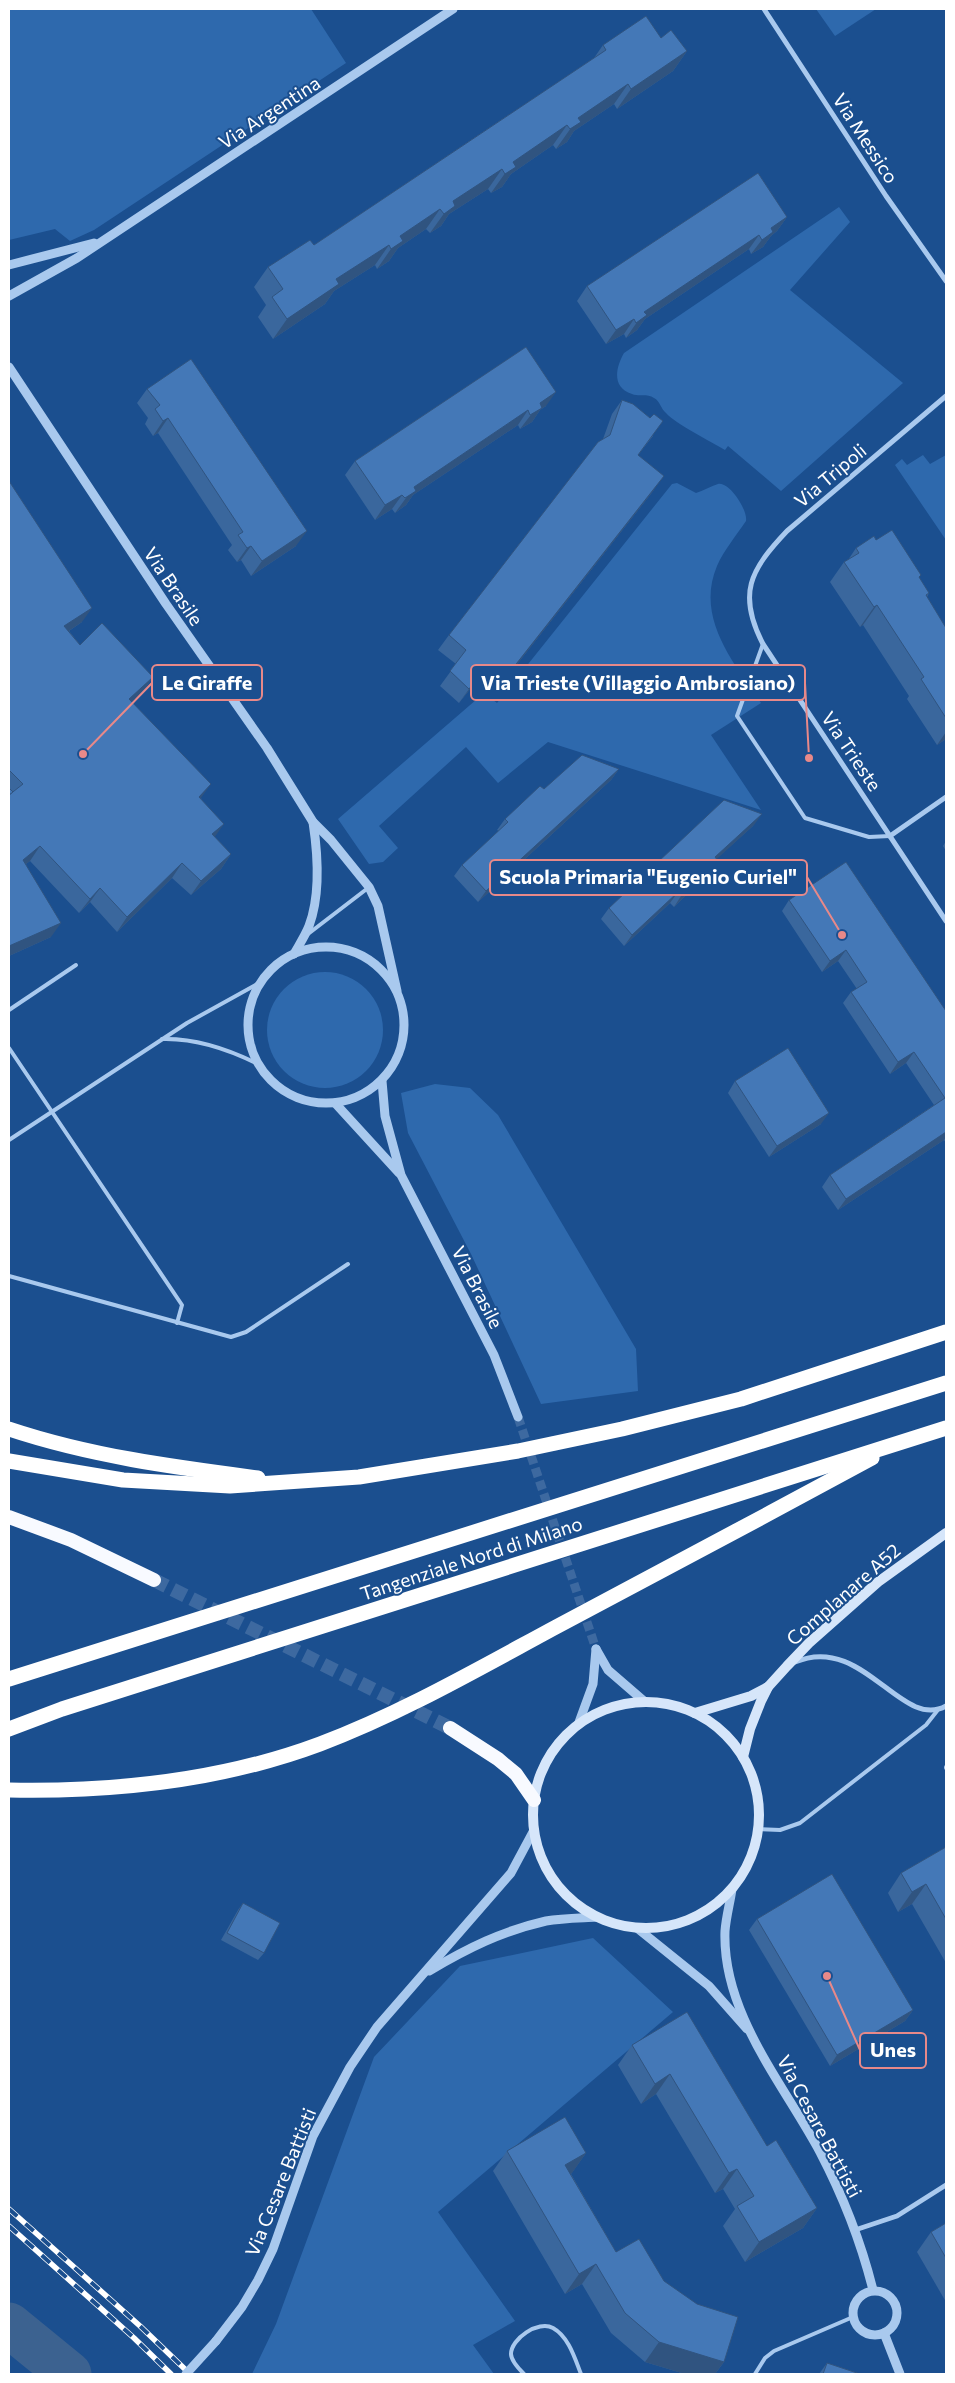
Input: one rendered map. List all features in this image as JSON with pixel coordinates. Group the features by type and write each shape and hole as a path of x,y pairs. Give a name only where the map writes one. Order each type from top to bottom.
{"highway":[{"path":"9,1461 123,1480 230,1486 369,1476 518,1451 622,1430 740,1399 946,1332"},
{"name":"Tangenziale Nord di Milano","path":"9,1679 946,1382"},
{"name":"Tangenziale Nord di Milano","path":"9,1728 71,1706 946,1428"},
{"path":"9,1429 63,1446 127,1460 294,1482"},
{"path":"9,1790 68,1791 141,1785 234,1769 318,1745 420,1702 906,1441"},
{"path":"9,1517 71,1540 154,1580"},
{"path":"450,1728 498,1759 516,1774 534,1800"}],"main road":[{"name":"Complanare A52","path":"743,1757 755,1715 768,1687 787,1666 809,1643 878,1582 946,1533"},
{"name":"Complanare A52","path":"695,1713 751,1696 768,1687"},
{"path":"645,1702 661,1703 695,1713 713,1724 728,1737 743,1757 758,1794 759,1829 749,1862 732,1889 716,1904 697,1917 668,1926 637,1928 616,1925 596,1917 581,1909 556,1885 539,1854 534,1830 534,1800 544,1766 557,1745 578,1725 612,1708 645,1702"}],"street":[{"name":"Via Argentina","path":"9,296 77,258 453,9"},
{"name":"Via Messico","path":"764,9 886,196 946,281"},
{"name":"Via Argentina","path":"9,265 102,241"},
{"name":"Via Brasile","path":"9,367 166,604 267,748 313,822 331,840 370,887 378,906 397,991"},
{"name":"Via Tripoli","path":"750,591 755,573 764,556 787,532 946,396"},
{"name":"Via Trieste","path":"750,591 751,617 763,644 946,921"},
{"path":"890,836 946,797"},
{"name":"Via Brasile","path":"294,954 309,926 315,900 317,849 313,822"},
{"path":"324,947 340,948 355,952 378,967 397,991 404,1012 402,1045 391,1070 382,1081 369,1091 351,1100 335,1103 314,1103 297,1098 278,1087 258,1064 249,1038 248,1020 254,997 261,982 275,966 294,954 324,947"},
{"name":"Via Brasile","path":"382,1081 385,1116 401,1175 494,1355 518,1417"},
{"name":"Via Brasile","path":"335,1103 401,1175"},
{"path":"578,1725 593,1684 596,1649 608,1670 645,1702"},
{"path":"787,1666 816,1656 834,1658 866,1673 903,1701 920,1710 937,1711 946,1706"},
{"name":"Via Cesare Battisti","path":"186,2374 216,2341 242,2307 269,2257 313,2136 350,2066 377,2027 420,1976 485,1906 511,1873 534,1830"},
{"name":"Via Cesare Battisti","path":"732,1889 725,1930 728,1962 736,1995 753,2037 819,2150 838,2187 855,2230 873,2290"},
{"name":"Via Cesare Battisti","path":"420,1976 474,1945 496,1936 548,1921 596,1917"},
{"name":"Via Cesare Battisti","path":"637,1928 709,1986 753,2037"},
{"path":"855,2230 897,2216 946,2186"},
{"path":"873,2290 889,2294 896,2304 898,2318 895,2324 884,2333 878,2335 865,2333 859,2329 853,2317 856,2302 866,2292 873,2290"},
{"path":"884,2333 900,2374"}],"lane":[{"path":"763,644 737,716 806,818 869,837 890,836"},
{"path":"303,938 370,887"},
{"path":"9,1010 76,965"},
{"path":"9,1140 160,1039 261,982"},
{"path":"160,1039 175,1039 216,1046 258,1064"},
{"path":"9,1048 182,1305 177,1323"},
{"path":"9,1276 231,1337 246,1332 348,1264"},
{"path":"759,1829 780,1830 800,1823 926,1725 937,1711"},
{"path":"755,2374 765,2358 774,2351 853,2317"},
{"path":"524,2374 513,2360 513,2348 516,2341 526,2333 545,2326 553,2327 566,2341 581,2374"}],"shaded area":[{"path":"9,9 311,9 346,63 94,230 70,241 55,229 9,240"},
{"path":"816,9 876,9 835,36"},
{"path":"839,207 850,222 790,290 903,383 781,491 728,446 725,450 671,417 654,398 635,395 625,391 618,382 617,370 624,353"},
{"path":"923,455 930,464 946,455 946,540 895,465 902,459 907,465"},
{"path":"677,483 696,493 722,484 737,497 746,516 746,521 717,566 711,585 711,604 714,622 729,656 761,703 711,735 761,810 548,742 498,783 466,747 379,826 398,848 383,862 369,864 338,819 484,693 497,703 672,484"},
{"path":"325,972 347,977 366,989 378,1008 383,1030 378,1052 366,1071 347,1083 325,1088 303,1083 284,1071 272,1052 267,1030 272,1008 284,989 303,977"},
{"path":"435,1084 470,1088 498,1115 636,1349 638,1391 541,1404 471,1254 408,1133 401,1093"},
{"path":"593,1938 673,2012 438,2212 515,2321 473,2345 494,2374 252,2374 276,2324 374,2057 460,1966"}],"building":[{"path":"646,16 661,38 671,30 687,51 631,89 628,84 578,118 581,122 570,129 567,125 513,162 516,167 505,174 502,169 453,201 455,206 444,214 440,209 400,236 403,241 391,249 389,245 336,279 339,284 287,319 272,297 283,289 268,267 310,240 314,245 606,50 603,45"},
{"path":"758,173 787,217 771,228 773,232 762,240 759,235 644,312 647,315 636,323 634,319 616,330 587,286"},
{"path":"526,347 556,392 540,403 542,408 530,415 528,410 414,487 416,491 405,498 402,495 385,505 355,461"},
{"path":"191,359 307,531 262,561 251,546 247,548 238,535 243,532 168,418 163,421 155,409 160,405 147,389"},
{"path":"622,400 633,404 650,418 654,414 663,421 638,455 664,476 502,682 485,669 469,689 450,671 466,650 449,635 598,442 610,435"},
{"path":"9,481 92,608 64,626 80,645 102,623 153,677 129,699 211,784 199,797 224,824 212,834 231,854 201,881 182,863 127,917 100,888 90,899 40,846 23,860 61,923 9,946 9,795 23,784 9,770"},
{"path":"892,530 921,575 919,577 929,593 926,595 946,628 946,718 921,679 924,677 877,605 874,607 844,562 859,553 856,548 874,536 876,540"},
{"path":"582,755 619,769 486,891 462,865 508,822 505,819 540,786 544,789"},
{"path":"724,800 762,814 715,857 718,861 681,896 678,892 632,935 609,908"},
{"path":"846,862 946,1011 946,1132 846,1199 830,1175 945,1098 914,1052 898,1062 851,992 867,982 846,950 830,961 789,900"},
{"path":"788,1048 829,1113 777,1146 735,1081"},
{"path":"946,1847 946,1919 926,1884 912,1892 901,1873"},
{"path":"832,1874 913,2010 837,2055 757,1919"},
{"path":"243,1903 280,1923 264,1953 227,1933"},
{"path":"687,2012 767,2146 776,2140 817,2208 759,2242 737,2206 754,2196 737,2169 729,2173 670,2074 655,2084 632,2045"},
{"path":"565,2117 586,2153 565,2165 616,2252 639,2239 664,2281 697,2304 738,2317 724,2362 659,2342 625,2313 596,2264 579,2274 507,2151"},
{"path":"946,2223 946,2258 931,2232"},
{"path":"827,2363 860,2374 823,2374"}],"waterway":[{"path":"9,2325 69,2374"}],"tunnel":[{"path":"518,1417 596,1649"},
{"path":"154,1580 450,1728"}],"railway":[{"path":"9,2209 140,2326 190,2374"},
{"path":"9,2226 134,2338 171,2374"}],"place":[{"name":"Le Giraffe","path":"83,754"},
{"name":"Via Trieste (Villaggio Ambrosiano)","path":"809,758"},
{"name":"Scuola Primaria \"Eugenio Curiel\"","path":"842,935"},
{"name":"Unes","path":"827,1976"}]}
